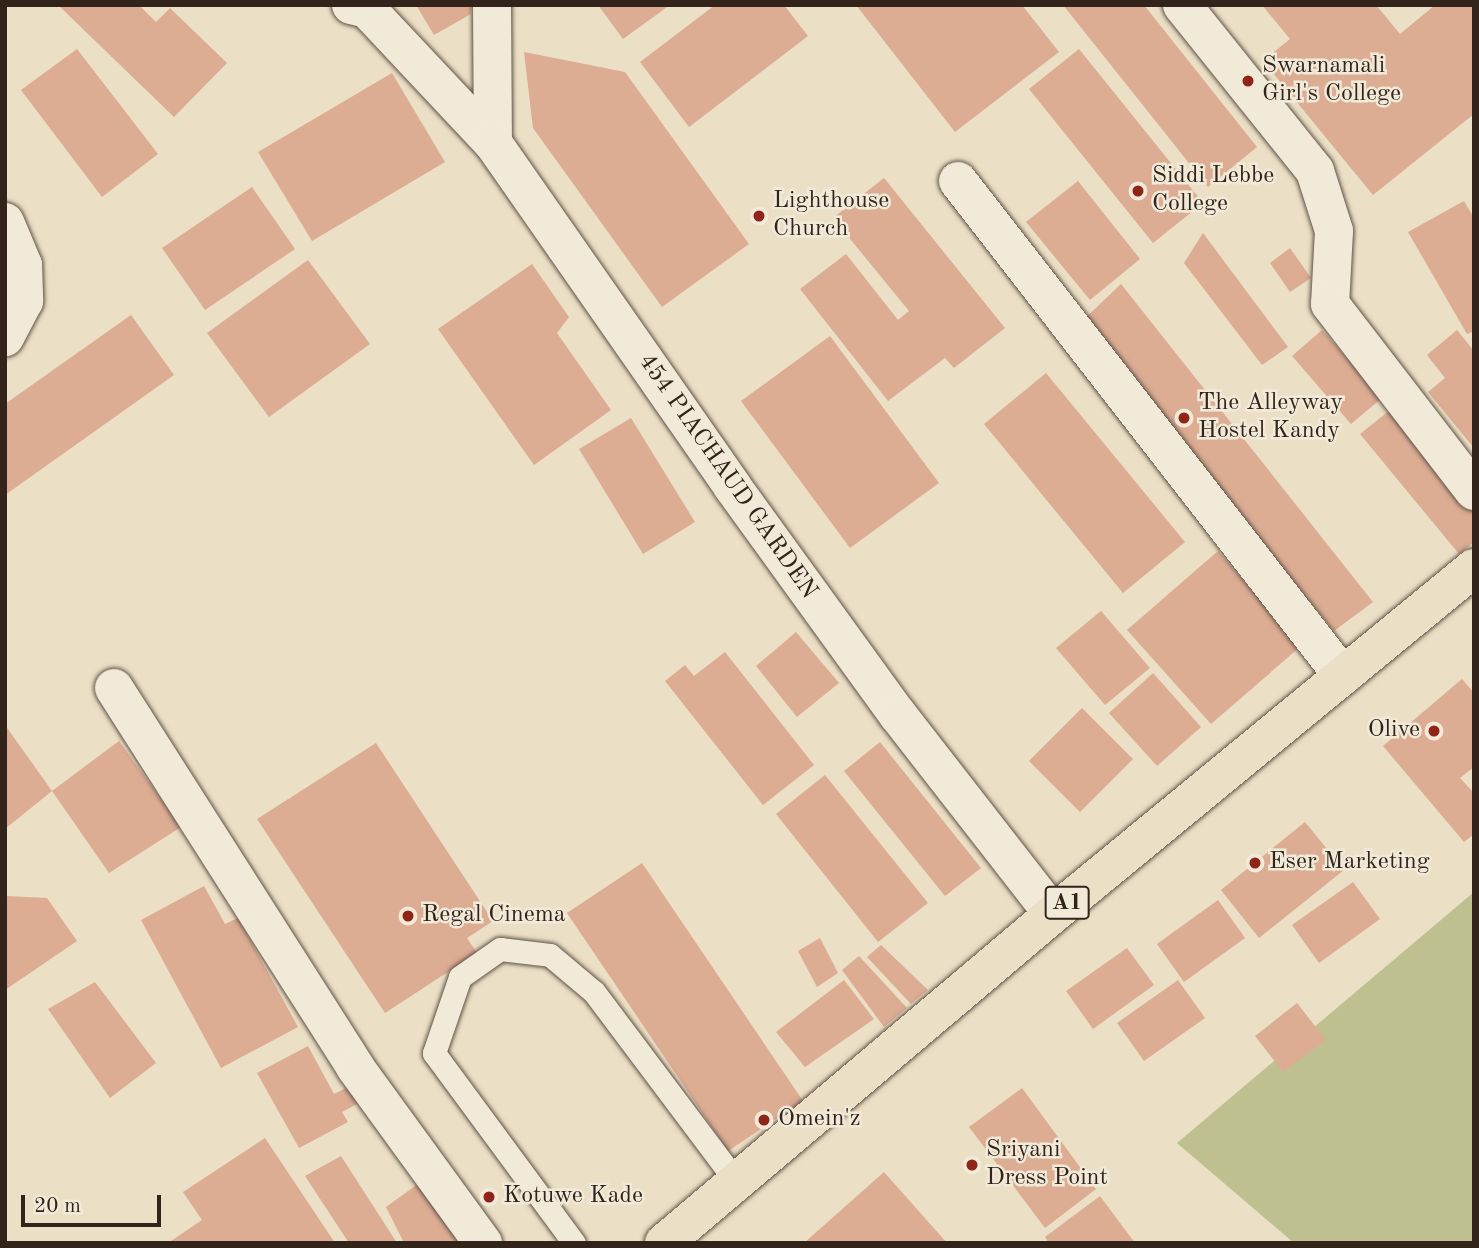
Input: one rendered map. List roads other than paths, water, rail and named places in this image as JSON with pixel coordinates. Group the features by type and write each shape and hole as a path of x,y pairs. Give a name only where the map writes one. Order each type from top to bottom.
{"highway":[{"name":"A1","path":"664,1243 1052,914 1474,568"}],"street":[{"name":"454 PIACHAUD GARDEN","path":"351,5 367,9 494,143 756,519 898,715 1052,914"},
{"path":"492,5 494,143"},
{"path":"1181,5 1315,171 1334,231 1330,304 1474,491"},
{"path":"958,181 1343,677"},
{"path":"5,222 23,265 24,301 5,337"},
{"path":"114,688 355,1067 483,1243"}],"lane":[{"path":"574,1243 434,1053 460,977 500,949 551,955 594,992 736,1181"}],"place":[{"name":"Swarnamali Girl's College","path":"1248,81"},
{"name":"Siddi Lebbe College","path":"1138,191"},
{"name":"Lighthouse Church","path":"759,216"},
{"name":"The Alleyway Hostel Kandy","path":"1184,418"},
{"name":"Olive","path":"1434,731"},
{"name":"Eser Marketing","path":"1255,863"},
{"name":"Regal Cinema","path":"408,916"},
{"name":"Omein'z","path":"764,1120"},
{"name":"Sriyani Dress Point","path":"972,1165"},
{"name":"Kotuwe Kade","path":"489,1197"}]}
